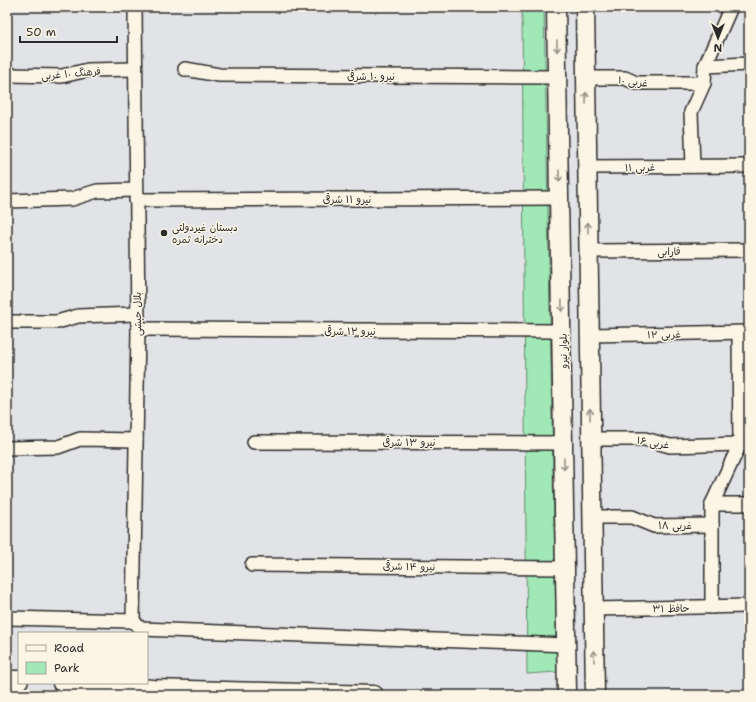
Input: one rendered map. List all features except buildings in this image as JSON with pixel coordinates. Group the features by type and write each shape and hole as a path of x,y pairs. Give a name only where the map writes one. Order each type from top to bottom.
{"street":[{"name":"بلال حبشی","path":"133,621 138,329 136,314 135,7"},
{"name":"بلوار نیرو","path":"556,7 567,695"},
{"path":"584,7 594,695"},
{"path":"693,166 692,112 704,83 705,66 732,7"},
{"path":"705,66 749,64"},
{"name":"فرهنگ ۱۰ غربی","path":"7,76 62,76 88,70 135,69"},
{"name":"نیرو ۱۰ شرقی","path":"186,69 219,75 557,77"},
{"name":"۱۰ غربی","path":"586,78 625,78 636,83 704,83"},
{"name":"۱۱ غربی","path":"587,167 749,166"},
{"name":"نیرو ۱۱ شرقی","path":"7,201 72,199 97,192 136,195 559,198"},
{"name":"فارابی","path":"588,251 749,250"},
{"path":"7,322 57,322 78,316 136,314"},
{"name":"نیرو ۱۲ شرقی","path":"138,329 562,331"},
{"path":"712,607 712,504 740,444 744,426 744,333"},
{"name":"۱۲ غربی","path":"589,335 744,333"},
{"path":"7,448 58,447 80,439 136,440"},
{"name":"۱۶ غربی","path":"591,439 646,439 670,446 740,444"},
{"name":"نیرو ۱۳ شرقی","path":"254,442 564,443"},
{"path":"712,504 749,504"},
{"name":"۱۸ غربی","path":"592,518 632,517 654,526 712,525"},
{"name":"نیرو ۱۴ شرقی","path":"252,565 566,568"},
{"name":"حافظ ۳۱","path":"593,609 749,606"},
{"path":"7,618 133,621 141,629 567,645"},
{"path":"7,680 18,680"},
{"path":"77,684 153,689 374,695"}],"green space":[{"path":"522,7 544,7 557,672 527,674"}],"place":[{"name":"دبستان غیردولتی دخترانه ثمره","path":"164,233"}]}
